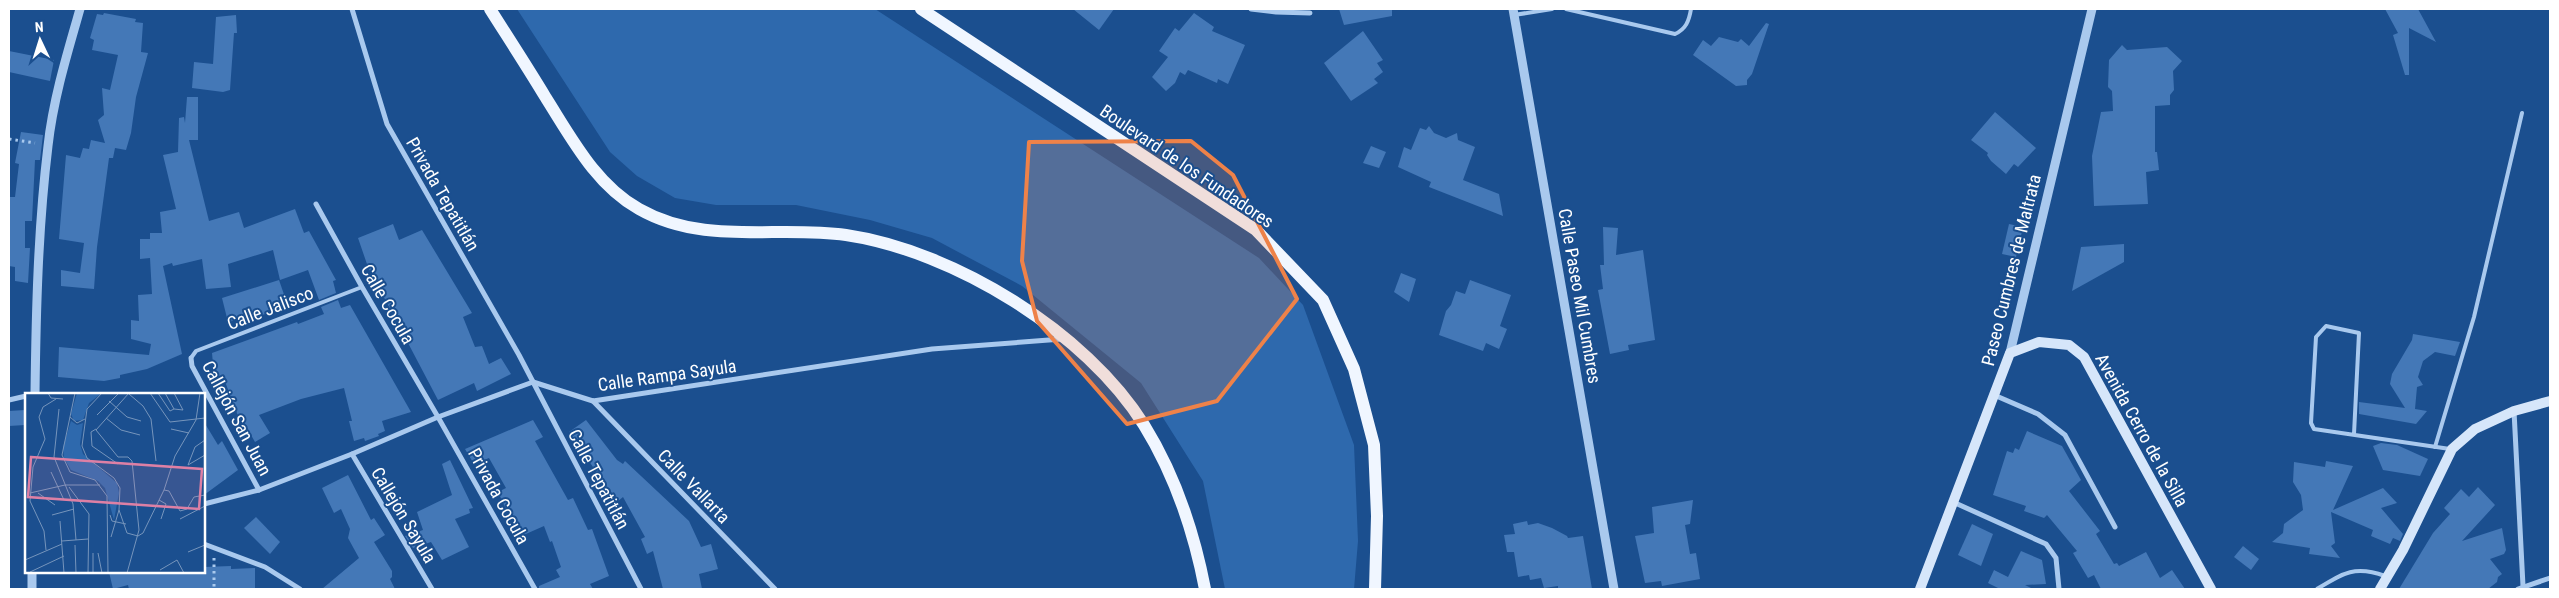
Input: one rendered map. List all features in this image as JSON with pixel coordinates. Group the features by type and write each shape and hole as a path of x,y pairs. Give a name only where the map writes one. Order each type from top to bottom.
{"main road":[{"path":"490,9 582,155 607,185 638,209 678,226 730,234 811,233 844,235 878,241 929,258 979,282 1022,306 1067,338 1104,375 1144,425 1180,498 1198,552 1205,589"},
{"name":"Boulevard de los Fundadores","path":"921,9 1256,230 1324,300 1354,369 1374,445 1377,516 1375,589"},
{"name":"Avenida Cerro de la Silla","path":"2010,353 2039,342 2069,345 2084,358 2211,589"},
{"name":"Paseo Cumbres de Maltrata","path":"1920,589 2010,353"},
{"path":"2380,589 2403,550 2452,450 2475,429 2514,411 2550,401"}],"street":[{"path":"36,393 36,310 48,145 64,66 80,9"},
{"name":"Privada Tepatitlán","path":"352,9 387,124 533,382"},
{"path":"1251,9 1310,13"},
{"name":"Paseo Cumbres de Maltrata","path":"2010,353 2092,9"},
{"name":"Calle Paseo Mil Cumbres","path":"1514,12 1614,589"},
{"name":"Calle Cocula","path":"316,204 362,287 438,416"},
{"name":"Calle Rampa Sayula","path":"533,382 593,401 932,349 1067,338"},
{"name":"Callejón San Juan","path":"191,358 192,366 259,490"},
{"path":"205,504 259,490 352,454 438,416 533,382"},
{"name":"Calle Tepatitlán","path":"533,382 641,589"},
{"path":"1994,395 2038,414 2065,435 2115,527"},
{"path":"9,400 25,396"},
{"name":"Calle Vallarta","path":"593,401 775,589"},
{"path":"2514,411 2521,588 2550,578"},
{"name":"Privada Cocula","path":"438,416 535,589"},
{"name":"Callejón Sayula","path":"352,454 432,589"},
{"path":"1954,502 2046,544 2056,558 2059,589"},
{"path":"205,544 265,567 300,589"},
{"path":"32,573 32,589"}],"lane":[{"path":"1514,12 1552,9"},
{"path":"1566,9 1675,34 1682,31 1689,21 1692,9"},
{"path":"2435,447 2474,317 2522,113"},
{"name":"Calle Jalisco","path":"191,358 196,351 362,287"},
{"path":"2354,434 2359,333 2326,326 2316,337 2311,423 2314,429 2452,450"},
{"path":"2316,589 2338,576 2363,569 2387,577"}],"path":[{"path":"9,139 48,145"},
{"path":"213,547 214,589"}],"highlighted area":[{"path":"1191,141 1233,175 1297,299 1217,401 1127,424 1037,321 1022,261 1029,142"}],"shaded area":[{"path":"517,9 875,9 1259,258 1303,305 1354,445 1358,541 1354,589 1225,589 1203,481 1141,383 1022,286 932,238 870,220 796,205 716,205 675,198 637,176 610,152"}],"building":[{"path":"1073,9 1114,9 1099,30"},
{"path":"1339,9 1392,9 1392,16 1344,25"},
{"path":"2385,9 2418,9 2436,42 2409,28 2409,75 2405,75 2393,35 2398,33"},
{"path":"104,13 136,19 135,22 143,23 141,52 148,53 136,97 131,133 126,150 115,148 113,158 109,158 97,247 94,289 61,286 61,270 80,273 84,243 59,239 66,155 80,158 83,148 89,149 91,140 105,143 98,120 104,115 102,88 110,90 118,55 92,50 94,40 90,38 97,14 103,15"},
{"path":"1194,13 1214,27 1212,31 1245,45 1228,84 1218,79 1217,83 1188,70 1185,75 1180,72 1175,83 1166,91 1152,77 1168,57 1159,51 1175,28 1179,31"},
{"path":"236,15 237,33 234,33 230,90 223,92 192,88 194,62 213,64 216,17"},
{"path":"1766,23 1769,24 1752,74 1747,80 1747,85 1736,86 1693,55 1703,40 1711,46 1719,37 1738,42 1741,39 1749,46"},
{"path":"1363,31 1383,60 1377,63 1383,72 1374,79 1378,83 1351,101 1324,63"},
{"path":"2122,45 2127,50 2167,47 2182,61 2173,71 2174,90 2170,95 2170,105 2155,106 2155,152 2157,152 2159,170 2146,172 2148,204 2094,206 2092,156 2101,112 2113,111 2112,91 2108,87 2109,60"},
{"path":"9,51 54,60 50,81 9,72"},
{"path":"187,97 198,97 198,140 189,140 209,221 239,212 244,228 295,209 304,233 309,231 336,280 333,281 336,293 319,300 308,270 280,280 273,250 228,264 231,287 206,289 202,259 173,266 172,263 163,266 182,354 147,369 104,381 58,377 59,347 149,355 151,344 131,339 131,320 139,321 138,295 152,294 150,258 140,259 140,239 150,239 150,233 162,233 160,212 176,209 163,155 178,152 179,118 184,117 185,123"},
{"path":"1995,112 2036,148 2018,167 2014,164 2006,174 1991,161 1987,155 1988,153 1971,140"},
{"path":"1429,126 1434,133 1446,138 1457,133 1458,140 1475,147 1463,180 1499,194 1503,216 1429,187 1431,182 1398,167 1404,147 1411,150 1420,128 1426,130"},
{"path":"21,132 43,135 40,160 35,160 32,221 25,221 25,248 30,248 28,283 15,281 15,267 9,266 9,197 15,197 19,164 15,163"},
{"path":"1371,146 1386,152 1379,168 1363,163"},
{"path":"393,224 399,240 422,230 472,313 463,317 475,347 482,346 489,364 501,358 511,374 477,391 474,383 438,400 368,267 358,238"},
{"path":"2009,224 2023,227 2016,257 2002,254"},
{"path":"1603,227 1618,228 1616,255 1643,250 1655,340 1628,345 1629,350 1610,354 1598,290 1603,289 1600,265 1604,265"},
{"path":"2124,244 2124,262 2072,291 2081,247"},
{"path":"1401,273 1416,279 1409,302 1394,292"},
{"path":"279,280 289,309 228,322 222,298"},
{"path":"1470,280 1511,295 1500,326 1507,329 1499,349 1486,343 1483,351 1439,335 1446,311 1451,305 1456,291 1465,294"},
{"path":"338,300 341,308 350,305 411,412 382,421 385,431 378,434 379,436 365,441 364,438 354,441 349,421 352,421 344,388 301,399 259,415 270,433 255,442 243,421 240,421 224,379 220,381 213,364 212,353 324,314 321,307"},
{"path":"2413,334 2460,342 2455,356 2435,352 2423,361 2418,377 2423,385 2417,387 2415,409 2427,411 2416,424 2359,414 2359,402 2405,408 2390,384 2392,374 2412,340"},
{"path":"25,410 25,425 9,426 9,411"},
{"path":"533,420 543,437 535,441 568,500 573,498 588,530 592,529 609,576 590,584 593,589 539,589 539,586 560,577 556,570 561,567 552,541 550,542 544,526 519,537 498,492 506,488 489,458 474,464 465,449"},
{"path":"586,420 617,460 623,464 625,461 689,521 701,547 711,544 718,569 699,574 702,589 663,589 653,551 647,554 641,539 645,537 623,497 617,502 569,432"},
{"path":"205,424 218,445 222,441 238,470 205,494"},
{"path":"2027,431 2062,446 2081,480 2069,491 2100,531 2096,534 2114,564 2117,563 2119,566 2146,552 2160,578 2172,570 2185,589 2101,589 2094,575 2088,578 2073,553 2077,551 2047,515 2044,518 2024,511 2026,506 1993,495 2007,451 2013,453 2015,448 2019,450"},
{"path":"2381,443 2397,445 2428,459 2420,476 2383,470 2373,446"},
{"path":"450,460 473,508 469,509 470,513 455,519 469,547 442,560 431,542 413,548 405,536 423,530 417,512 452,495 442,464"},
{"path":"2326,461 2353,466 2333,510 2383,488 2397,503 2381,508 2403,534 2400,541 2393,538 2390,544 2371,536 2373,530 2331,512 2335,543 2331,546 2340,558 2309,554 2310,548 2272,542 2283,533 2284,524 2303,510 2301,495 2293,482 2294,462 2325,467"},
{"path":"348,475 371,520 374,518 385,535 374,542 392,571 390,579 395,589 322,589 359,558 348,538 350,529 341,509 334,513 322,488"},
{"path":"2478,487 2495,505 2462,541 2502,528 2506,550 2504,554 2490,559 2502,574 2498,577 2497,582 2488,589 2399,589 2433,533 2450,514 2444,508 2461,489 2469,497"},
{"path":"1693,500 1690,524 1685,525 1690,554 1696,553 1700,579 1662,586 1661,581 1645,583 1635,536 1654,533 1652,507"},
{"path":"256,517 280,542 270,554 244,528"},
{"path":"1527,521 1528,525 1538,523 1552,528 1568,538 1583,536 1592,589 1558,589 1558,586 1544,588 1541,578 1530,580 1529,575 1518,577 1514,552 1507,552 1504,535 1515,534 1513,524"},
{"path":"1972,524 1993,534 1981,566 1958,555"},
{"path":"2243,546 2259,559 2251,570 2234,557"},
{"path":"2021,551 2042,560 2046,584 2025,585 2033,589 2000,589 1988,583 1994,570 2008,577"},
{"path":"231,566 231,569 255,568 255,589 129,589 128,585 113,589 109,573 205,573 205,567"}]}
